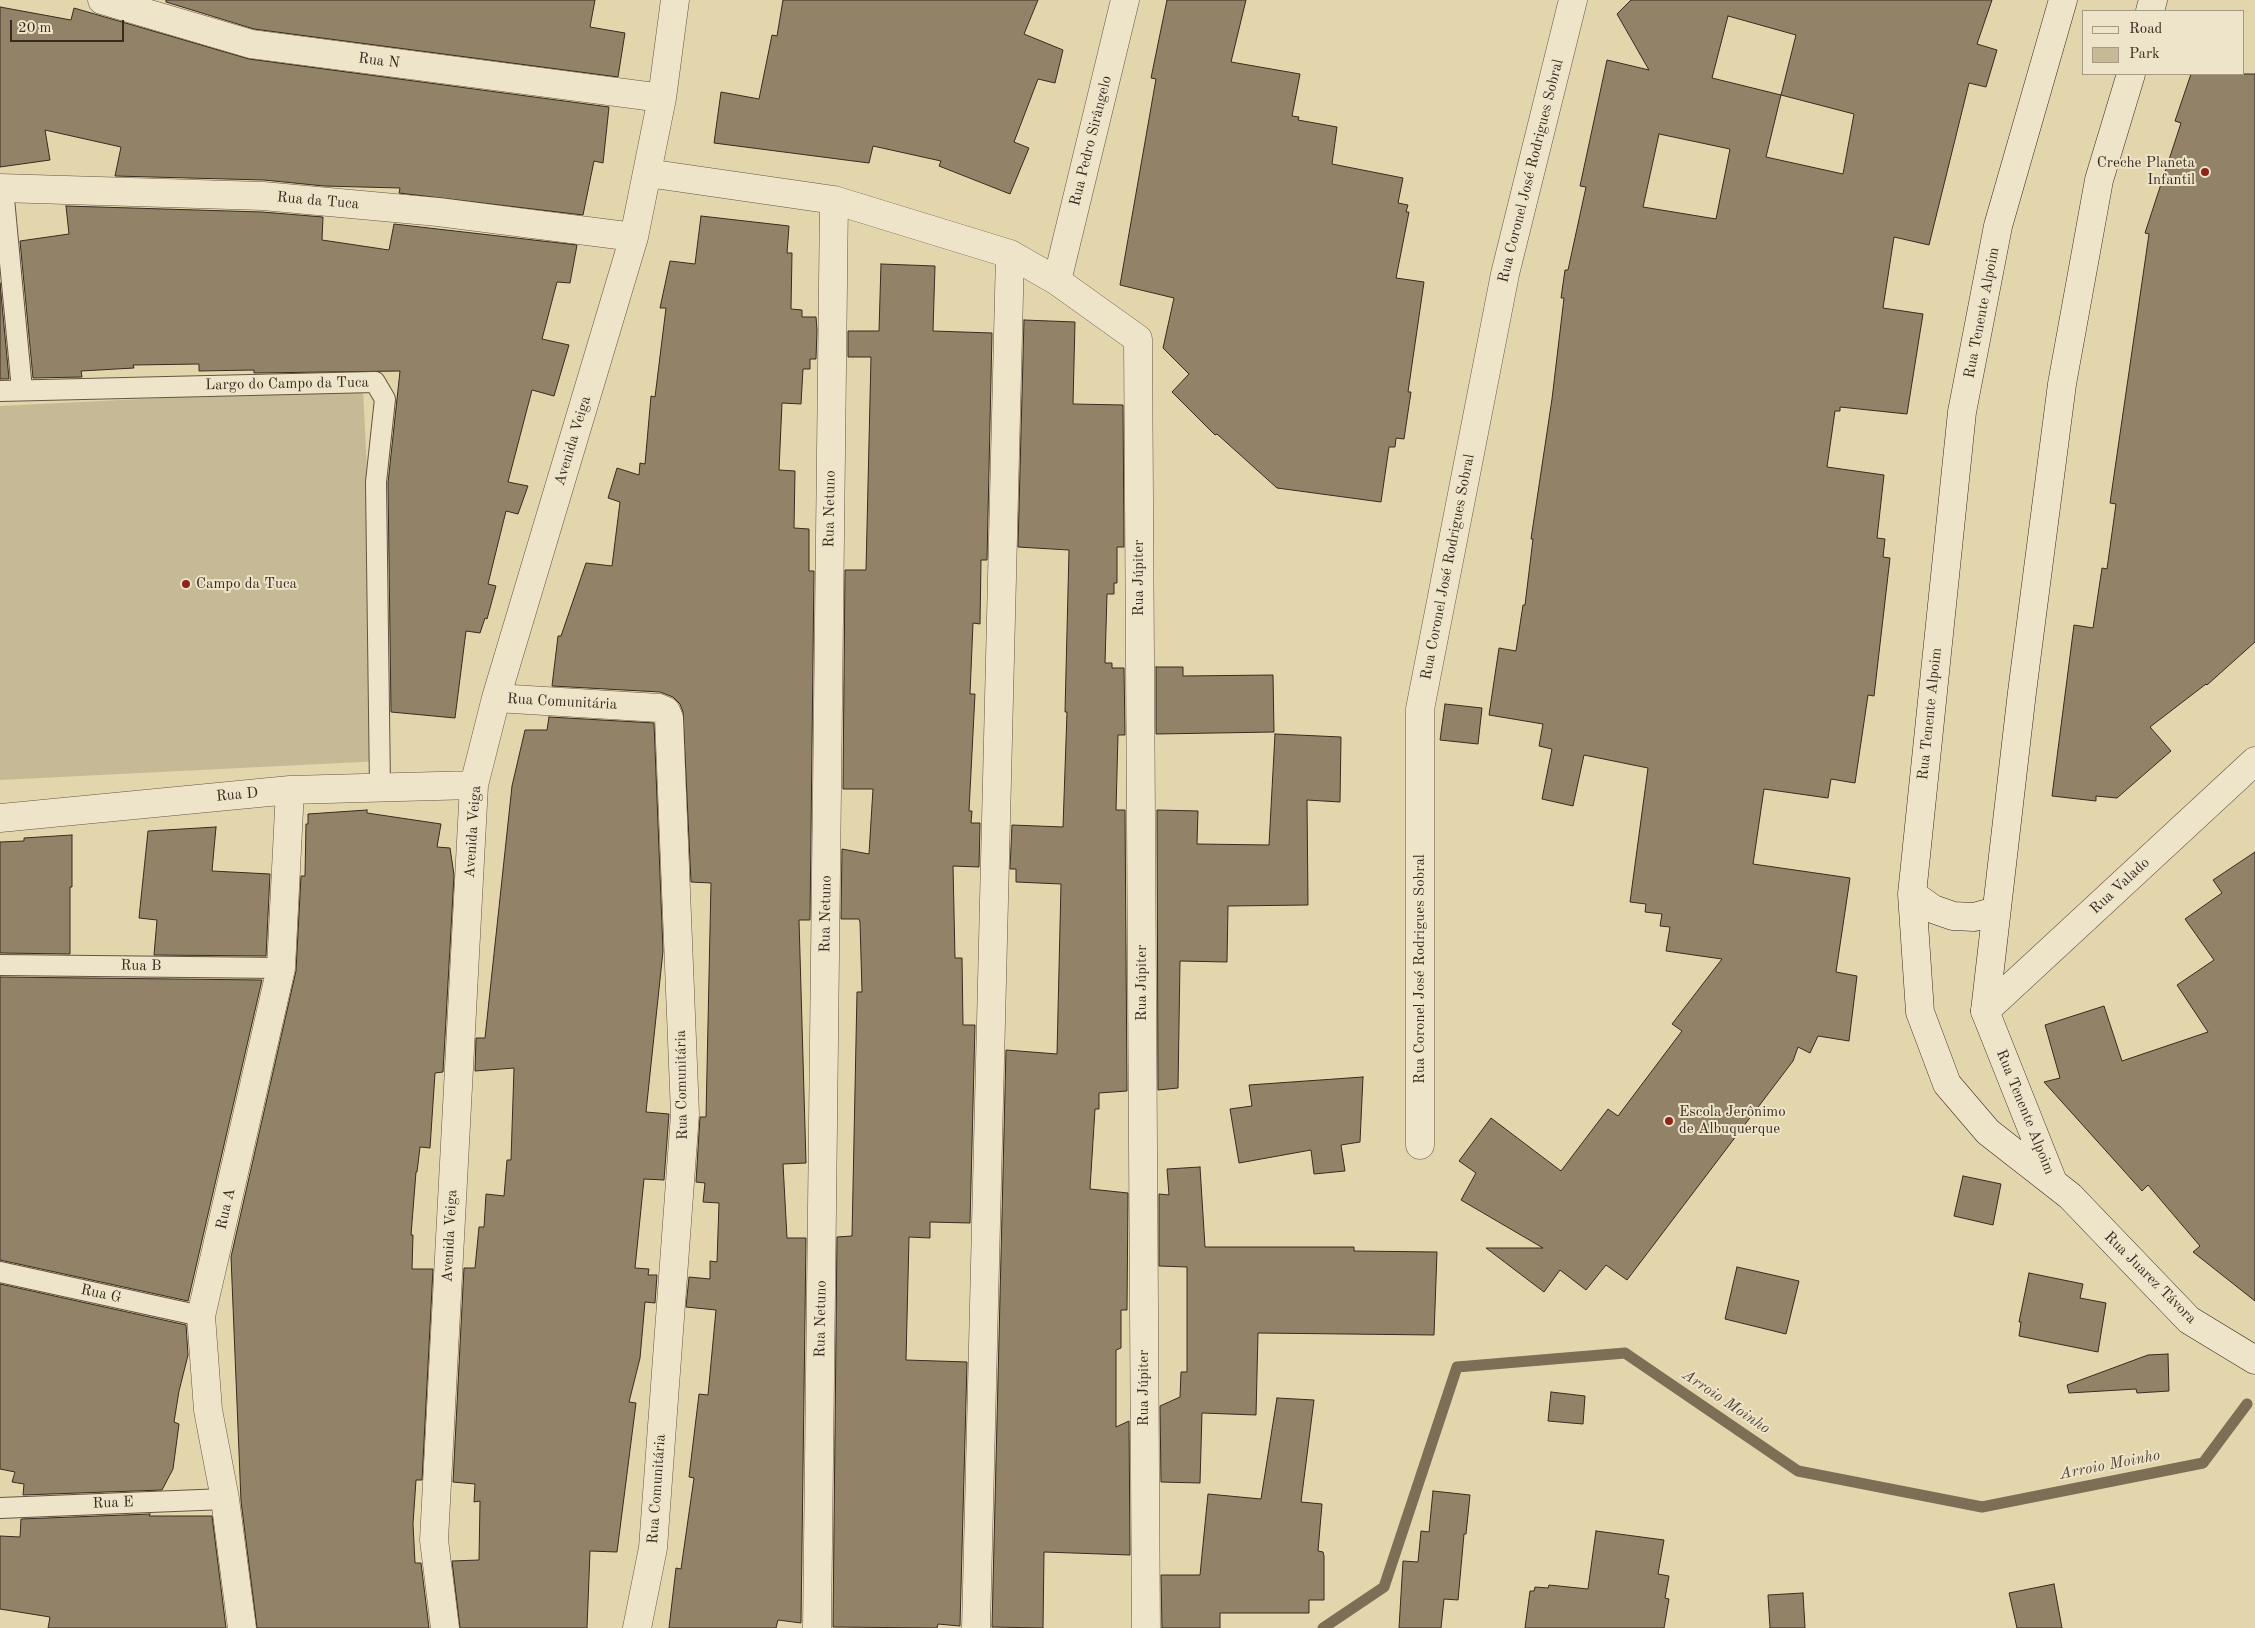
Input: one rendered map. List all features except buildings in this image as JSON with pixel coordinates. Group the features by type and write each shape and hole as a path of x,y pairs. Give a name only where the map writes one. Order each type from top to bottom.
{"street":[{"name":"Rua N","path":"102,0 251,44 662,98"},
{"name":"Avenida Veiga","path":"445,1628 434,1540 474,785 496,698 634,237 662,98 675,0"},
{"name":"Rua Pedro Sirângelo","path":"1057,281 1125,0"},
{"name":"Rua Coronel José Rodrigues Sobral","path":"1420,1145 1420,709 1504,274 1573,0"},
{"name":"Rua Tenente Alpoim","path":"2054,1184 1988,1132 1947,1084 1920,1012 1912,894 1962,412 1998,226 2063,0"},
{"name":"Rua Tenente Alpoim","path":"2054,1184 1985,1011 2022,692 2062,384 2099,180 2131,75"},
{"path":"646,173 834,200 1010,254 1057,281"},
{"name":"Rua da Tuca","path":"1,188 263,196 438,212 634,237"},
{"name":"Rua Netuno","path":"817,1628 834,200"},
{"path":"976,1628 1010,254"},
{"name":"Rua Júpiter","path":"1057,281 1138,339 1146,1628"},
{"name":"Rua Comunitária","path":"496,698 659,708 666,711 669,718 685,1114 653,1548 637,1628"},
{"name":"Rua Valado","path":"1985,1011 2255,761"},
{"name":"Rua D","path":"0,818 290,790 474,785"},
{"name":"Rua A","path":"242,1628 225,1499 208,1410 201,1316 281,968 290,790"},
{"path":"1912,894 1933,909 1953,916 1974,917 1996,911"},
{"name":"Rua Juarez Távora","path":"2054,1184 2070,1196 2189,1320 2255,1360"}],"lane":[{"path":"1,188 22,390"},
{"name":"Largo do Campo da Tuca","path":"0,391 375,382 385,399 376,482 380,788"},
{"name":"Rua B","path":"0,965 281,968"},
{"name":"Rua G","path":"0,1272 201,1316"},
{"name":"Rua E","path":"0,1508 225,1499"}],"green space":[{"name":"Campo da Tuca","path":"363,388 381,761 0,780 0,406"}],"waterway":[{"name":"Arroio Moinho","path":"1323,1628 1384,1587 1457,1367 1625,1353 1798,1471 1982,1507 2203,1463 2247,1404"}],"place":[{"name":"Creche Planeta Infantil","path":"2205,172"},
{"name":"Campo da Tuca","path":"186,584"},
{"name":"Escola Jerônimo de Albuquerque","path":"1669,1121"}]}
